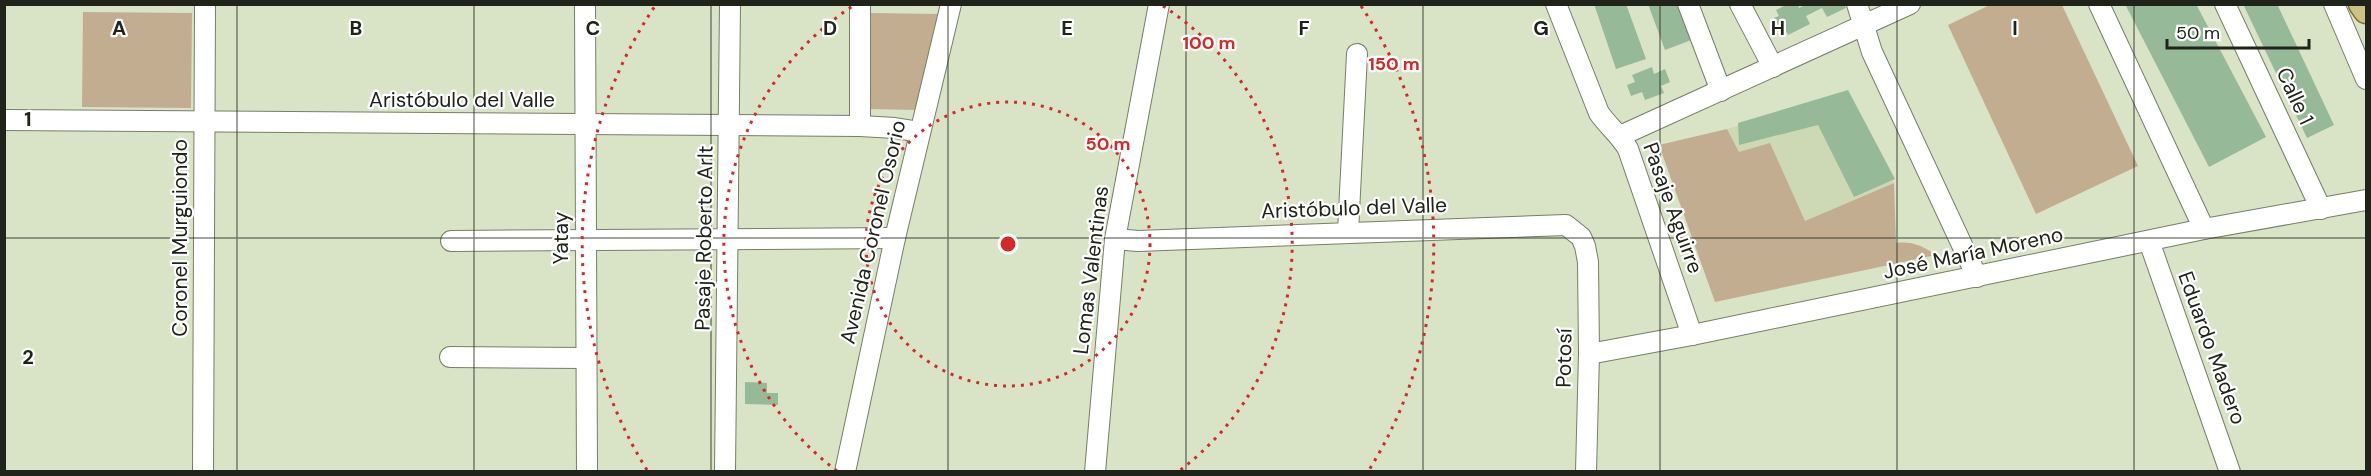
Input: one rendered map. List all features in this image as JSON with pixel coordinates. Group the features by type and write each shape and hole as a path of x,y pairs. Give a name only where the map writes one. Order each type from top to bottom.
{"main road":[{"path":"2362,4 2367,11"}],"street":[{"name":"Coronel Murguiondo","path":"203,471 205,4"},
{"name":"Yatay","path":"585,4 586,471"},
{"name":"Pasaje Roberto Arlt","path":"725,471 730,4"},
{"path":"860,4 860,126"},
{"name":"Avenida Coronel Osorio","path":"845,471 895,238 951,4"},
{"name":"Lomas Valentinas","path":"1095,471 1115,239 1159,4"},
{"name":"Pasaje Aguirre","path":"1556,4 1599,113 1620,136 1628,149 1692,335"},
{"path":"1688,4 1721,91"},
{"path":"1740,4 1773,67"},
{"path":"1857,4 1872,52 1977,277"},
{"path":"1620,136 1910,4"},
{"path":"2099,4 2204,229"},
{"name":"Calle 1","path":"2225,4 2321,209"},
{"path":"2334,4 2367,79"},
{"path":"1348,232 1357,54"},
{"name":"Aristóbulo del Valle","path":"4,120 860,126 920,132"},
{"name":"José María Moreno","path":"1590,354 2204,229 2367,200"},
{"name":"Aristóbulo del Valle","path":"1115,239 1138,241 1566,225 1575,231 1585,246"},
{"path":"451,241 895,238"},
{"name":"Eduardo Madero","path":"2148,241 2230,471"},
{"name":"Potosí","path":"1585,246 1588,262 1590,354 1586,471"},
{"path":"450,357 586,358"}],"shaded area":[{"path":"1992,4 2062,5 2138,166 2036,214 1948,25"},
{"path":"83,12 192,13 191,108 82,107"},
{"path":"871,13 939,14 915,110 870,109"},
{"path":"1849,92 1894,183 1805,222 1770,144 1739,152 1727,129"},
{"path":"1727,129 1739,152 1770,143 1805,221 1894,183 1896,243 1917,245 1936,255 1715,302 1659,145"}],"building":[{"path":"1594,4 1626,4 1646,59 1616,69"},
{"path":"1648,4 1681,4 1694,39 1665,50"},
{"path":"1788,4 1798,4 1799,8 1807,4 1844,4 1846,8 1827,17 1822,8 1806,16 1810,24 1788,35 1784,27 1779,29 1774,18 1779,16 1776,10"},
{"path":"2125,4 2196,4 2266,137 2209,167"},
{"path":"2243,4 2277,4 2334,125 2307,138"},
{"path":"1652,67 1654,74 1665,69 1670,82 1661,86 1664,93 1645,100 1642,92 1631,96 1627,85 1635,82 1632,75"},
{"path":"1848,90 1895,179 1854,197 1818,125 1739,145 1738,123"},
{"path":"745,382 767,383 767,393 778,393 778,405 745,404"}]}
